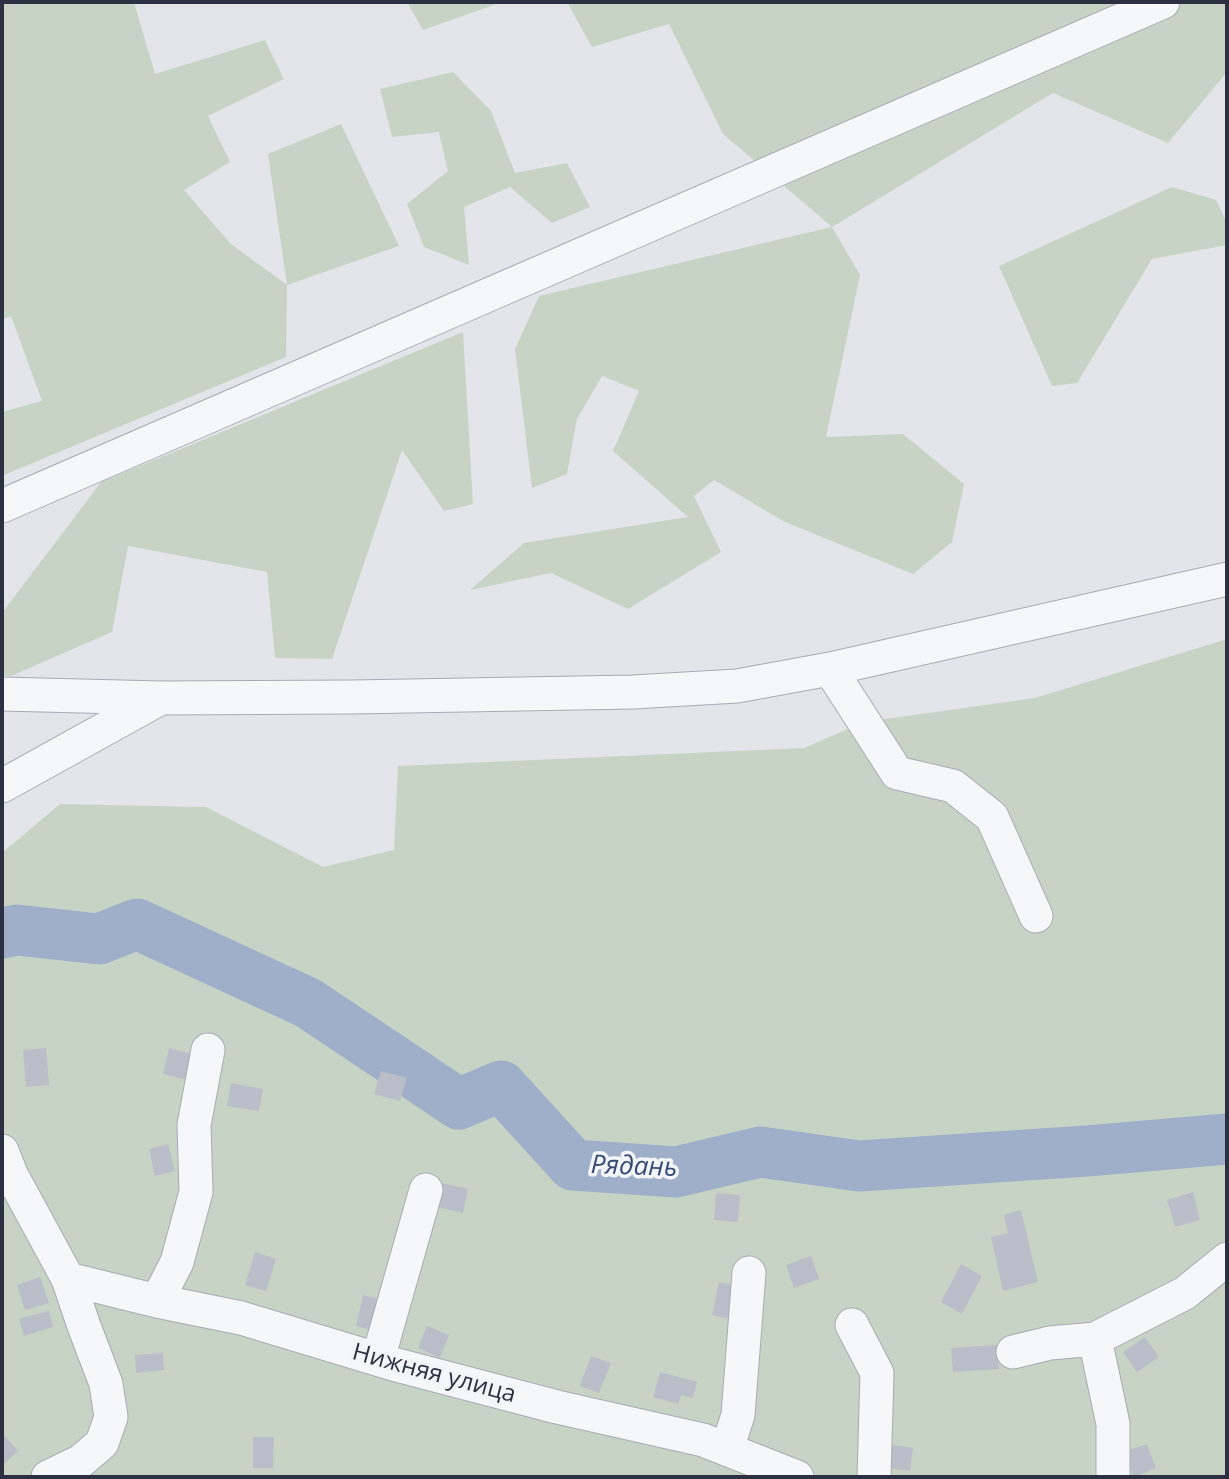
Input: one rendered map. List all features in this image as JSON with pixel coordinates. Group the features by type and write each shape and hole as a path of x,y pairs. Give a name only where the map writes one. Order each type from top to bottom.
{"street":[{"path":"2,506 1163,2"},
{"path":"2,694 161,698 634,692 737,686 830,669 1227,579"},
{"path":"830,669 897,773 953,786 992,817 1037,916"},
{"path":"2,786 161,698"},
{"path":"157,1301 177,1262 196,1192 194,1125 208,1050"},
{"path":"2,1151 11,1174 68,1279 106,1384 111,1418 102,1443 81,1461 48,1477"},
{"path":"378,1359 426,1190"},
{"path":"1013,1352 1050,1343 1095,1339 1185,1293 1227,1259"},
{"path":"727,1450 738,1415 749,1273"},
{"name":"Нижняя улица","path":"68,1279 241,1318 378,1359 557,1407 703,1440 797,1477"},
{"path":"852,1325 877,1373 874,1477"},
{"path":"1095,1339 1113,1424 1114,1477"}],"green space":[{"path":"2,2 134,2 155,74 265,40 284,79 208,116 230,162 184,190 231,244 287,285 286,357 4,475 2,412 42,401 11,316 2,320"},
{"path":"407,2 502,2 423,30"},
{"path":"567,2 1227,2 1227,72 1168,143 1053,93 832,227 723,134 669,24 592,47"},
{"path":"453,72 491,111 515,173 567,163 590,207 552,223 510,187 464,207 469,265 424,247 407,204 448,171 439,132 392,137 380,89"},
{"path":"341,124 399,246 287,285 268,154"},
{"path":"1172,187 1216,200 1227,223 1227,245 1152,259 1077,383 1052,386 999,266"},
{"path":"832,227 860,275 826,437 903,434 964,484 952,542 913,574 783,521 714,480 694,496 721,552 628,609 551,573 470,590 524,543 688,517 613,451 639,391 602,376 577,419 567,474 532,488 515,349 539,296"},
{"path":"463,332 473,504 444,511 402,450 332,659 275,658 267,572 128,546 112,632 11,676 2,675 2,613 101,482"},
{"path":"1227,639 1227,1477 2,1477 2,853 60,804 206,807 323,867 394,850 398,766 804,748 864,722 1035,698"}],"building":[{"path":"46,1048 49,1085 26,1087 23,1050"},
{"path":"169,1048 192,1054 186,1080 163,1074"},
{"path":"381,1071 407,1078 400,1101 374,1094"},
{"path":"231,1083 263,1089 259,1111 227,1106"},
{"path":"168,1144 175,1171 155,1176 149,1149"},
{"path":"442,1183 468,1189 463,1213 437,1207"},
{"path":"1193,1192 1200,1220 1175,1227 1167,1200"},
{"path":"716,1193 740,1195 738,1222 714,1220"},
{"path":"1021,1210 1038,1282 1003,1291 991,1237 1008,1233 1004,1215"},
{"path":"255,1252 276,1259 266,1291 245,1285"},
{"path":"811,1256 819,1279 794,1288 786,1265"},
{"path":"961,1264 982,1276 962,1314 941,1302"},
{"path":"40,1277 49,1303 25,1310 17,1285"},
{"path":"719,1282 742,1287 736,1320 712,1315"},
{"path":"363,1295 383,1300 375,1331 356,1326"},
{"path":"49,1311 53,1327 24,1336 19,1319"},
{"path":"427,1326 449,1335 440,1358 418,1348"},
{"path":"1145,1337 1159,1357 1137,1372 1123,1352"},
{"path":"997,1345 999,1369 953,1372 951,1348"},
{"path":"163,1353 164,1370 136,1373 135,1355"},
{"path":"591,1356 611,1363 599,1393 580,1386"},
{"path":"660,1372 697,1382 693,1398 681,1395 678,1404 653,1397"},
{"path":"2,1433 18,1451 2,1466"},
{"path":"253,1437 274,1437 273,1468 253,1468"},
{"path":"887,1444 913,1448 910,1471 884,1467"},
{"path":"1147,1444 1156,1468 1134,1477 1124,1452"}],"waterway":[{"name":"Рядань","path":"2,933 17,930 99,939 137,924 308,1003 459,1104 501,1086 573,1165 676,1172 760,1152 859,1166 1227,1139"}]}
